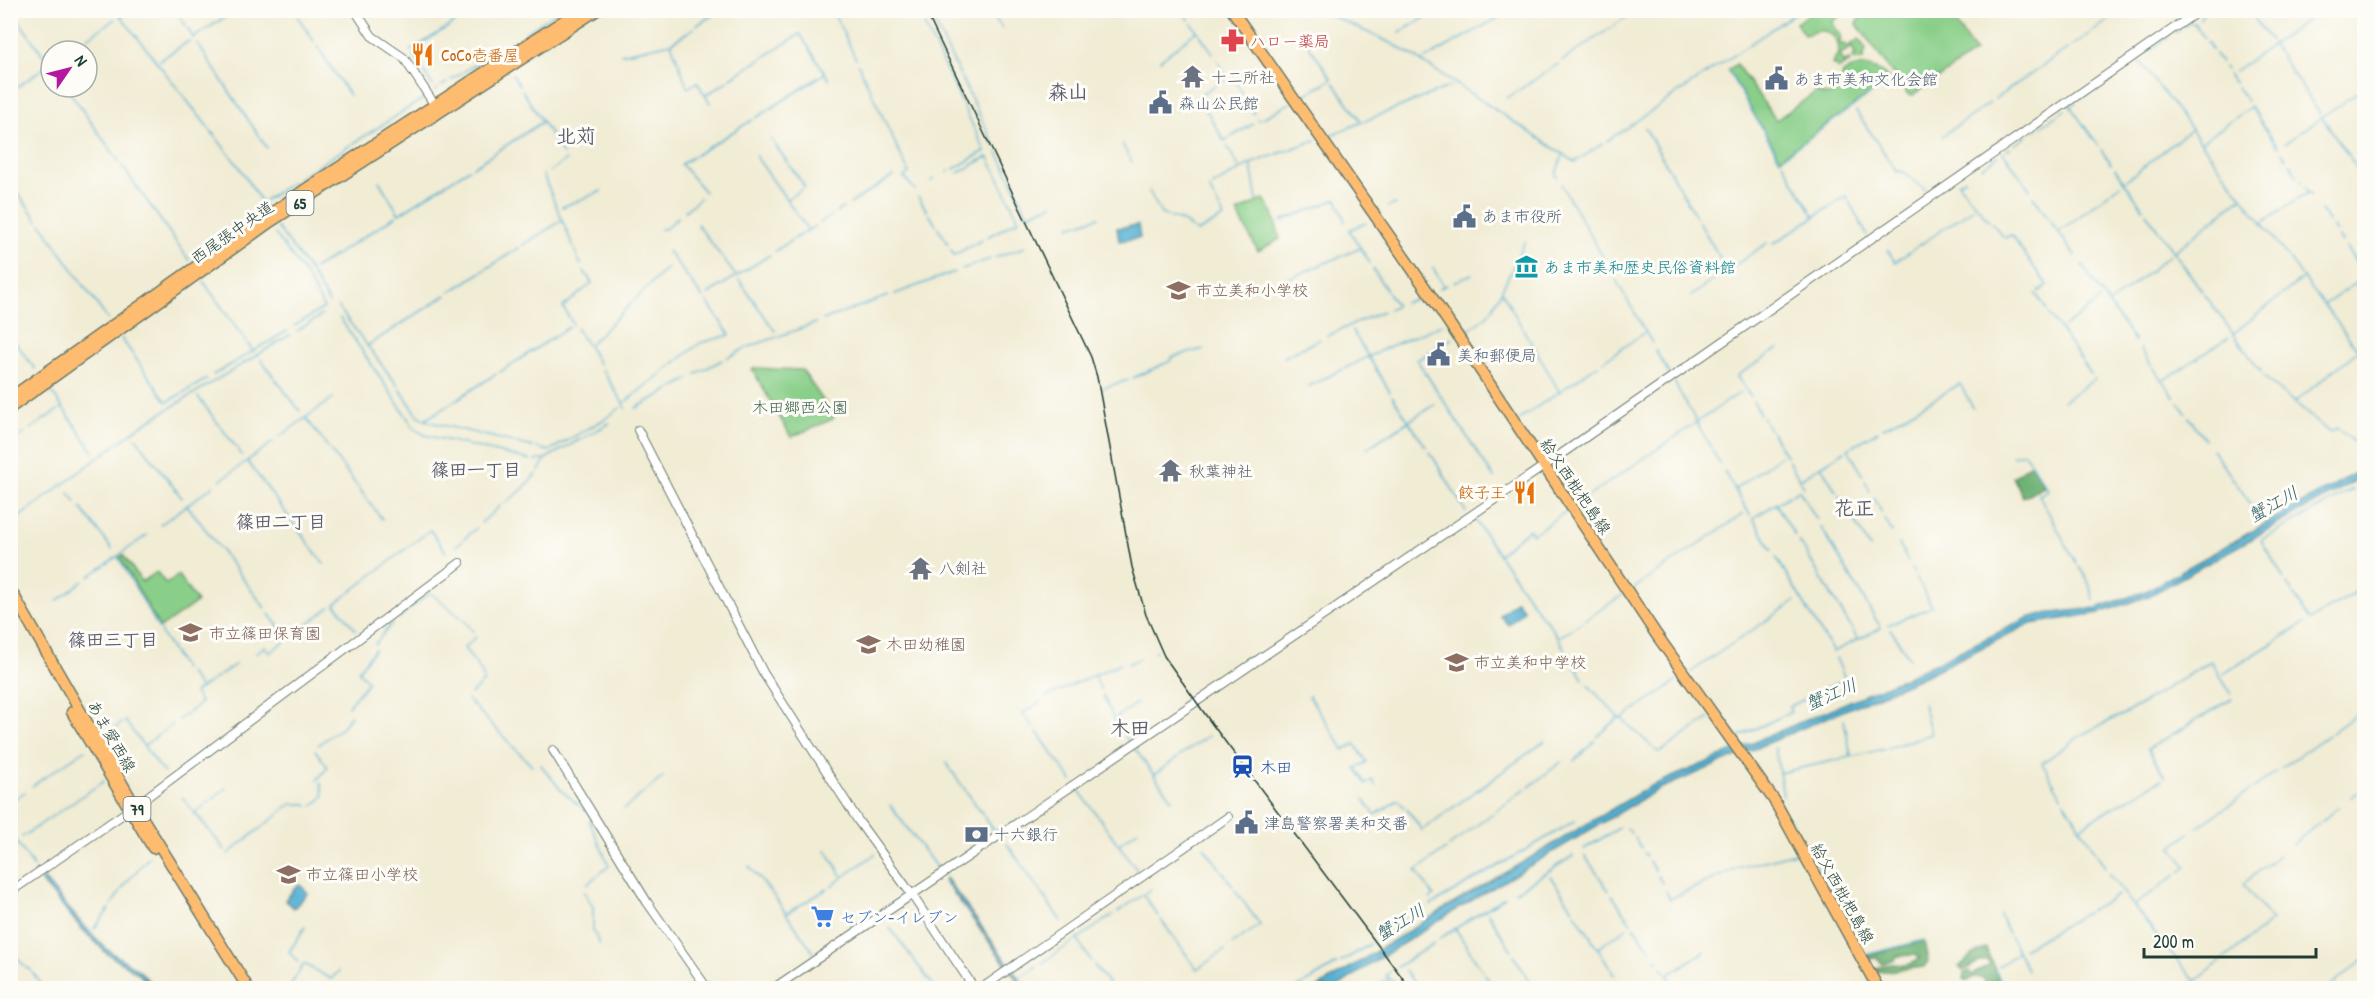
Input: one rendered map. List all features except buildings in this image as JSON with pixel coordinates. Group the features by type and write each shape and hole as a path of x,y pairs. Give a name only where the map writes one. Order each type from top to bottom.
{"main road":[{"name":"西尾張中央道","path":"10,408 270,222 580,10"},
{"name":"西尾張中央道","path":"10,398 227,243 436,108 597,10"},
{"name":"給父西枇杷島線","path":"1232,10 1431,296 1656,634 1746,757 1789,825 1878,988"},
{"name":"あま愛西線","path":"10,590 132,808 240,988"},
{"name":"あま愛西線","path":"10,602 26,622"},
{"name":"あま愛西線","path":"132,808 248,988"}],"street":[{"path":"355,10 372,36 404,58 436,108"},
{"path":"774,988 1544,466 2200,10"},
{"path":"638,430 769,683 859,822 912,895 974,988"},
{"path":"10,892 132,808 460,563"},
{"path":"553,750 647,902 707,988"},
{"path":"982,988 1228,817"}],"green space":[{"path":"1815,10 1838,11 1841,15 1832,22 1842,39 1839,41 1847,47 1859,39 1866,49 1863,59 1854,61 1852,58 1856,55 1851,47 1839,56 1844,63 1849,60 1850,62 1839,69 1832,64 1839,52 1834,37 1824,31 1804,35 1796,23"},
{"path":"1871,10 1949,11 1975,52 1912,96 1907,94 1857,24 1858,20"},
{"path":"1736,64 1776,120 1816,92 1827,95 1835,92 1843,73 1849,69 1861,66 1874,68 1889,80 1780,158 1728,70"},
{"path":"1264,199 1273,213 1280,239 1258,251 1237,212"},
{"name":"木田郷西公園","path":"752,369 802,370 834,416 833,419 791,437"},
{"path":"2031,464 2044,486 2023,497 2013,477"},
{"path":"123,555 142,582 157,572 166,584 178,575 197,602 160,628 120,557"},
{"path":"1924,941 1928,961 1924,967 1876,972 1878,967 1891,964 1911,964 1920,958 1915,955 1897,956 1895,960 1882,964 1877,957 1870,960 1867,956"},
{"path":"1986,948 1999,980 1990,981 1990,988 1986,988 1984,978 1974,977 1967,981 1963,979 1964,974 1969,971 1972,975 1990,965 1988,961 1977,962 1963,971 1959,967 1972,955"}],"water":[{"path":"1138,225 1140,238 1119,241 1117,228"},
{"path":"2364,468 2364,476 2149,596 2099,613 2030,624 1918,679 1657,790 1454,911 1336,988 1317,988 1649,787 1911,675 2028,618 2043,614 2097,608 2146,591"},
{"path":"1516,601 1524,610 1508,625 1500,615"},
{"path":"43,878 82,924 108,950 140,971 155,988 151,988 139,974 106,953 40,880"},
{"path":"946,878 1026,988 1023,988 944,880"},
{"path":"299,884 308,893 294,908 285,900"}],"waterway":[{"path":"11,10 39,49"},
{"path":"116,10 240,168 265,208"},
{"path":"176,10 193,37"},
{"path":"294,10 295,13 300,10"},
{"path":"525,33 559,10"},
{"path":"697,25 721,10"},
{"path":"832,10 856,59"},
{"path":"917,10 921,18"},
{"path":"989,10 1002,28"},
{"path":"1183,10 1189,20"},
{"path":"1319,10 1412,55 1575,162 1602,144"},
{"path":"1352,18 1366,10"},
{"path":"1400,32 1439,10"},
{"path":"1425,59 1512,10"},
{"path":"1607,141 1800,10"},
{"path":"2071,47 2123,10"},
{"path":"2200,19 2207,10"},
{"path":"2249,10 2270,41"},
{"path":"2313,16 2321,10"},
{"path":"410,51 473,11"},
{"path":"1562,61 1634,12"},
{"path":"1241,14 1253,30"},
{"path":"193,38 228,15"},
{"path":"298,17 314,41"},
{"path":"932,18 995,147"},
{"path":"87,38 115,19"},
{"path":"2235,71 2309,19"},
{"path":"2183,27 2194,23 2204,38"},
{"path":"924,24 985,151 954,169"},
{"path":"1192,24 1213,53"},
{"path":"621,54 671,43 694,28"},
{"path":"2174,33 2179,30"},
{"path":"1160,60 1197,31"},
{"path":"731,78 800,34 829,79"},
{"path":"2110,78 2170,36"},
{"path":"160,60 189,41"},
{"path":"2207,42 2212,50"},
{"path":"197,43 267,148"},
{"path":"671,43 688,88 697,82 710,103"},
{"path":"1301,97 1332,79 1307,43"},
{"path":"2273,45 2320,114"},
{"path":"317,46 349,95"},
{"path":"1995,99 2067,49"},
{"path":"451,80 498,50"},
{"path":"2215,54 2221,62"},
{"path":"413,55 433,86"},
{"path":"2138,59 2358,350"},
{"path":"1217,60 1227,78 1198,96 1224,141 1253,124"},
{"path":"858,64 909,173 904,177 915,190"},
{"path":"1507,98 1558,64"},
{"path":"1728,71 1780,159 1889,81"},
{"path":"13,90 39,72"},
{"path":"512,74 519,85"},
{"path":"756,118 824,74"},
{"path":"2228,74 2234,83"},
{"path":"1232,75 1254,114"},
{"path":"706,95 728,81"},
{"path":"441,86 447,83"},
{"path":"1334,83 1361,121"},
{"path":"2081,99 2101,85"},
{"path":"1328,136 1451,86"},
{"path":"2237,87 2247,101"},
{"path":"522,90 563,154"},
{"path":"2285,143 2359,91"},
{"path":"354,143 424,98"},
{"path":"75,99 120,163"},
{"path":"2076,102 2070,106 2098,145"},
{"path":"1263,118 1290,103"},
{"path":"1942,136 1990,103"},
{"path":"2250,106 2278,147"},
{"path":"2201,142 2251,107"},
{"path":"2041,126 2065,110"},
{"path":"1856,111 1897,172 1902,171 1926,190"},
{"path":"2322,117 2364,178"},
{"path":"705,192 681,164 752,120"},
{"path":"473,167 542,122"},
{"path":"1645,128 1697,218"},
{"path":"2124,182 2190,130"},
{"path":"2014,145 2027,136"},
{"path":"771,139 805,187 787,199"},
{"path":"1212,186 1250,164 1316,140"},
{"path":"298,179 352,144"},
{"path":"1122,144 1132,162"},
{"path":"1227,146 1240,169"},
{"path":"2101,150 2111,164"},
{"path":"998,152 1028,215 1053,204"},
{"path":"2003,152 2030,190"},
{"path":"2282,152 2286,158"},
{"path":"755,155 808,230"},
{"path":"1557,177 1562,156"},
{"path":"1982,167 1998,156"},
{"path":"958,173 989,158 1019,220 987,237"},
{"path":"549,172 566,160"},
{"path":"1783,163 1814,216"},
{"path":"2290,164 2297,175"},
{"path":"1251,165 1257,200"},
{"path":"122,166 189,260"},
{"path":"379,181 399,214 469,169"},
{"path":"2115,169 2143,208"},
{"path":"543,175 581,265"},
{"path":"850,204 893,176"},
{"path":"1965,179 1958,183 1989,221"},
{"path":"10,182 38,221"},
{"path":"265,200 293,182"},
{"path":"1561,184 1614,276"},
{"path":"2059,232 2120,185"},
{"path":"2305,187 2311,195"},
{"path":"1149,191 1161,214 1182,221 1197,232 1224,217 1209,188"},
{"path":"562,207 602,191"},
{"path":"2262,223 2309,192"},
{"path":"1773,244 1846,196 1867,235"},
{"path":"2033,196 2075,256"},
{"path":"918,197 927,211"},
{"path":"2175,251 2242,197"},
{"path":"685,211 700,198"},
{"path":"1281,221 1337,199 1345,222"},
{"path":"1388,207 1396,204"},
{"path":"836,212 843,208"},
{"path":"1888,251 1895,262 1974,208"},
{"path":"2321,210 2328,221"},
{"path":"2146,213 2202,291"},
{"path":"929,214 936,225"},
{"path":"820,223 832,215"},
{"path":"314,269 396,216"},
{"path":"660,229 665,229 678,217"},
{"path":"1069,227 1099,217"},
{"path":"523,245 561,221"},
{"path":"1691,296 1727,270 1699,222"},
{"path":"1366,223 1349,230 1370,263"},
{"path":"1992,223 2003,236"},
{"path":"41,224 108,320"},
{"path":"697,224 736,276"},
{"path":"794,239 815,226"},
{"path":"2332,226 2336,232"},
{"path":"277,227 310,271 329,303"},
{"path":"938,228 948,244"},
{"path":"275,234 305,274 324,308 294,326"},
{"path":"2005,238 2011,235 2047,285 2039,292"},
{"path":"2339,237 2342,242"},
{"path":"775,251 792,240"},
{"path":"951,250 954,255 982,240"},
{"path":"1516,261 1525,241"},
{"path":"1728,270 1767,243"},
{"path":"996,257 1025,247"},
{"path":"450,292 519,248"},
{"path":"1275,284 1361,248"},
{"path":"2346,248 2364,274"},
{"path":"668,251 703,298"},
{"path":"708,294 770,255"},
{"path":"2110,303 2170,255"},
{"path":"962,269 990,259"},
{"path":"1463,334 1492,310 1514,265"},
{"path":"2082,265 2135,342"},
{"path":"576,328 588,346 669,266"},
{"path":"1433,268 1444,286"},
{"path":"1373,269 1396,305"},
{"path":"573,324 563,307 592,283 584,271"},
{"path":"895,294 954,272"},
{"path":"1454,282 1472,274"},
{"path":"2234,333 2303,278"},
{"path":"2325,304 2364,278"},
{"path":"739,280 775,331"},
{"path":"1616,280 1652,343"},
{"path":"203,281 252,350"},
{"path":"1440,288 1447,285"},
{"path":"1502,292 1528,338"},
{"path":"2036,294 2047,310"},
{"path":"367,346 446,295"},
{"path":"2205,295 2262,373"},
{"path":"823,320 888,296"},
{"path":"1404,303 1423,296"},
{"path":"2064,327 2100,300"},
{"path":"625,402 700,343 730,335 707,302"},
{"path":"338,307 398,386"},
{"path":"1388,310 1395,307"},
{"path":"1327,336 1383,311"},
{"path":"2049,314 2091,374"},
{"path":"297,331 322,315"},
{"path":"340,318 415,429 425,435 530,460"},
{"path":"727,358 746,348 816,323"},
{"path":"1307,387 1386,348 1443,324"},
{"path":"500,372 569,327"},
{"path":"1352,330 1390,392"},
{"path":"213,375 287,331"},
{"path":"1603,361 1644,333"},
{"path":"10,335 35,369"},
{"path":"10,524 142,425 290,335"},
{"path":"2163,381 2229,337"},
{"path":"121,338 167,402 207,379"},
{"path":"1453,338 1417,360 1494,478"},
{"path":"1284,357 1320,339"},
{"path":"1530,340 1559,391"},
{"path":"2295,402 2364,346"},
{"path":"589,347 599,364"},
{"path":"1750,396 1737,376 1779,348"},
{"path":"1133,378 1170,361 1172,357 1204,349"},
{"path":"2140,349 2174,397"},
{"path":"1655,350 1669,373"},
{"path":"261,360 300,411"},
{"path":"696,374 722,360"},
{"path":"1520,419 1598,365"},
{"path":"602,369 626,408"},
{"path":"400,389 417,414 425,420 496,374"},
{"path":"2264,377 2330,433 2337,428 2364,450"},
{"path":"636,408 689,379"},
{"path":"2063,401 2095,379"},
{"path":"1103,388 1128,380"},
{"path":"1674,382 1720,464"},
{"path":"1883,428 1960,384 1973,408"},
{"path":"50,390 94,452"},
{"path":"1577,504 1741,392"},
{"path":"1392,396 1426,447"},
{"path":"198,397 242,455"},
{"path":"279,437 333,398"},
{"path":"1753,401 1760,414"},
{"path":"2178,402 2186,413"},
{"path":"1409,421 1435,404"},
{"path":"30,429 61,408"},
{"path":"537,448 549,451 620,408"},
{"path":"2189,417 2205,440"},
{"path":"306,418 382,519"},
{"path":"426,421 533,447"},
{"path":"1367,448 1409,421"},
{"path":"535,461 545,459 610,423"},
{"path":"1766,423 1770,430"},
{"path":"1863,475 1848,449 1878,431"},
{"path":"10,443 25,433"},
{"path":"1772,433 1786,456"},
{"path":"136,438 182,498"},
{"path":"221,480 273,442"},
{"name":"蟹江川","path":"2212,449 2260,517"},
{"path":"1800,479 1845,451"},
{"path":"1430,452 1466,512"},
{"path":"2012,456 2024,453 2048,490 2039,495 2045,506"},
{"path":"1735,489 1780,456"},
{"path":"539,471 545,460"},
{"path":"1788,460 1804,487"},
{"path":"247,461 324,564"},
{"path":"1821,466 1836,491"},
{"path":"1724,471 1750,515"},
{"path":"504,504 522,490 536,474"},
{"path":"1865,481 1870,491"},
{"path":"2359,486 2364,483"},
{"path":"160,525 213,486"},
{"path":"2284,579 2261,540 2353,489"},
{"path":"1772,550 1753,518 1799,490 1817,520"},
{"path":"69,493 76,502"},
{"path":"1839,495 1870,548"},
{"path":"1874,498 1882,513"},
{"path":"1776,504 1795,536"},
{"path":"187,505 265,608"},
{"path":"481,523 500,506"},
{"path":"81,508 112,549"},
{"path":"2046,508 2077,564"},
{"path":"1499,554 1529,529 1533,534 1568,510"},
{"path":"1633,589 1743,514"},
{"path":"1885,519 1892,532"},
{"path":"1473,520 1542,617 1546,619 1583,679"},
{"path":"1776,557 1833,652 1881,628 1821,527"},
{"path":"455,547 476,528"},
{"path":"335,604 430,530 446,552"},
{"path":"90,576 147,535"},
{"path":"1799,541 1858,639"},
{"path":"1899,544 1908,562"},
{"path":"118,557 184,669"},
{"path":"2079,567 2088,581 2094,600"},
{"path":"1912,569 1914,573"},
{"path":"1916,577 1932,607"},
{"path":"57,601 83,581"},
{"path":"2287,584 2310,620 2364,587"},
{"path":"399,618 430,593 463,619 473,631"},
{"path":"1558,638 1624,594"},
{"path":"1691,672 1795,601"},
{"path":"336,605 356,630"},
{"path":"256,653 265,646 269,653 330,607"},
{"path":"1888,625 1929,608"},
{"path":"269,614 287,638"},
{"path":"375,644 392,623"},
{"path":"2223,674 2305,623"},
{"path":"1891,630 1909,658"},
{"path":"471,694 484,681 481,671 464,648 476,637"},
{"path":"348,706 368,682 358,671 375,649"},
{"name":"蟹江川","path":"1722,716 1738,737 1791,712 1789,707 1845,679 1836,658"},
{"path":"1128,664 1139,659"},
{"path":"2061,796 2042,763 2083,734 2128,712 2211,661 2231,694"},
{"path":"1046,697 1121,663"},
{"path":"178,720 201,703 194,693 236,664"},
{"path":"189,673 200,688"},
{"path":"1094,675 1101,690"},
{"path":"1597,737 1618,718 1622,719 1681,678"},
{"path":"1588,685 1618,717"},
{"path":"1103,695 1114,720 1129,742"},
{"path":"1309,696 1344,750 1355,744 1367,762 1356,768 1366,784 1372,780 1376,786"},
{"path":"467,699 532,766"},
{"path":"2165,777 2148,749 2232,699"},
{"path":"1034,728 1023,713 1041,702"},
{"path":"1115,718 1137,703"},
{"path":"1888,748 1931,734 1923,704"},
{"path":"2331,733 2360,712 2364,717"},
{"path":"318,745 341,728 351,715"},
{"path":"1622,719 1659,753 1710,718"},
{"path":"1844,720 1851,756"},
{"path":"125,721 164,773"},
{"path":"104,736 122,723"},
{"path":"145,745 173,724"},
{"path":"1037,732 1072,781"},
{"path":"2281,768 2328,735"},
{"path":"1179,756 1208,736"},
{"path":"1407,809 1422,830 1545,741"},
{"path":"1574,761 1595,741"},
{"path":"1775,748 1783,796"},
{"path":"1135,749 1172,800"},
{"path":"1779,773 1885,749"},
{"path":"32,786 85,750"},
{"path":"315,750 328,767 317,780"},
{"path":"1154,775 1177,758"},
{"path":"1529,787 1561,762"},
{"path":"946,763 996,833"},
{"path":"541,765 561,790 586,811"},
{"path":"2197,828 2276,772"},
{"path":"624,809 663,777"},
{"path":"2080,827 2162,779"},
{"path":"22,837 104,781"},
{"path":"313,806 324,796 321,783"},
{"path":"194,814 226,788"},
{"path":"1078,789 1137,870"},
{"path":"1495,812 1525,789"},
{"path":"2360,791 2364,799"},
{"path":"10,802 25,792"},
{"path":"2351,797 2357,793"},
{"path":"182,797 225,850"},
{"path":"1364,799 1375,815 1398,800 1404,807"},
{"path":"2064,801 2105,867"},
{"path":"228,854 291,804 309,806"},
{"path":"890,805 939,871"},
{"path":"2322,821 2338,807"},
{"path":"1449,846 1492,814"},
{"path":"587,884 609,866 590,822 591,819"},
{"name":"蟹江川","path":"1431,905 1575,821"},
{"path":"2292,845 2319,823"},
{"path":"1584,849 1619,828"},
{"path":"1627,828 1631,833"},
{"path":"1119,844 1138,830"},
{"path":"10,833 34,867"},
{"path":"2180,872 2187,867 2172,847 2190,833"},
{"path":"1634,837 1641,848"},
{"path":"1007,844 1061,921"},
{"path":"1204,847 1233,886"},
{"path":"1430,899 1434,896 1416,871 1446,849"},
{"path":"1808,849 1822,874"},
{"path":"826,850 843,877"},
{"path":"1666,891 1670,899 1737,868 1799,852"},
{"path":"831,886 875,854"},
{"path":"2272,921 2243,884 2279,855"},
{"path":"1515,892 1573,856"},
{"path":"1585,856 1609,891"},
{"path":"112,904 126,883 149,857"},
{"path":"1649,861 1655,871"},
{"path":"749,866 774,896 814,953"},
{"path":"2108,873 2162,942"},
{"path":"2135,905 2176,875"},
{"path":"1550,876 1573,909"},
{"path":"1658,876 1662,883"},
{"path":"787,913 827,889"},
{"path":"1118,912 1151,889"},
{"path":"1232,944 1260,925 1235,890"},
{"path":"585,892 593,907 593,930 599,944"},
{"path":"1143,895 1158,916"},
{"path":"1612,895 1631,923"},
{"path":"2089,911 2118,895"},
{"path":"1439,939 1505,897"},
{"path":"94,929 109,909"},
{"path":"1488,913 1512,951"},
{"path":"1575,913 1615,975"},
{"path":"2023,949 2086,913"},
{"path":"1042,963 1113,915"},
{"path":"2000,915 2008,933"},
{"name":"蟹江川","path":"1377,940 1405,919"},
{"path":"1161,920 1197,969 1225,950"},
{"path":"2195,982 2269,923"},
{"path":"298,962 289,952 305,927"},
{"path":"1634,927 1651,951"},
{"path":"890,928 935,988"},
{"path":"1455,928 1482,970"},
{"path":"1598,948 1627,928"},
{"path":"2010,936 2027,970"},
{"path":"1077,939 1091,961"},
{"path":"1865,955 1924,940"},
{"path":"1397,967 1434,943"},
{"path":"1341,962 1370,944"},
{"path":"2166,947 2201,988"},
{"path":"10,950 27,969 29,968 43,986"},
{"path":"1668,975 1705,951"},
{"path":"1999,966 2017,953"},
{"path":"1514,956 1530,981"},
{"path":"2328,988 2364,959"},
{"path":"290,986 304,964 331,979 339,971"},
{"path":"1297,988 1337,964"},
{"path":"1094,965 1112,988"},
{"path":"1018,979 1037,966"},
{"path":"1662,967 1672,981"},
{"path":"1995,969 2001,988"},
{"path":"1405,971 1418,988"},
{"path":"1374,988 1389,978 1386,975 1390,972"},
{"path":"1485,974 1494,988"},
{"path":"1388,980 1393,980 1400,988"},
{"path":"1532,984 1535,988"}],"railway":[{"path":"925,10 1091,357 1097,377 1132,567 1146,615 1164,656 1212,724 1410,988"}],"place":[{"name":"ハロー薬局","path":"1232,41"},
{"name":"CoCo壱番屋","path":"423,55"},
{"name":"十二所社","path":"1193,77"},
{"name":"あま市美和文化会館","path":"1776,79"},
{"name":"森山公民館","path":"1161,103"},
{"name":"あま市役所","path":"1464,216"},
{"name":"あま市美和歴史民俗資料館","path":"1526,267"},
{"name":"市立美和小学校","path":"1178,290"},
{"name":"美和郵便局","path":"1439,355"},
{"name":"秋葉神社","path":"1171,471"},
{"name":"餃子王","path":"1524,492"},
{"name":"八剣社","path":"921,568"},
{"name":"市立篠田保育園","path":"191,633"},
{"name":"木田幼稚園","path":"868,644"},
{"name":"市立美和中学校","path":"1456,662"},
{"name":"木田","path":"1242,767"},
{"name":"津島警察署美和交番","path":"1246,823"},
{"name":"十六銀行","path":"976,834"},
{"name":"市立篠田小学校","path":"288,874"},
{"name":"セブン-イレブン","path":"822,917"}],"district":[{"name":"森山","path":"1068,91"},
{"name":"北苅","path":"576,135"},
{"name":"篠田一丁目","path":"476,469"},
{"name":"花正","path":"1854,507"},
{"name":"篠田二丁目","path":"281,521"},
{"name":"篠田三丁目","path":"113,639"},
{"name":"木田","path":"1130,727"}]}
